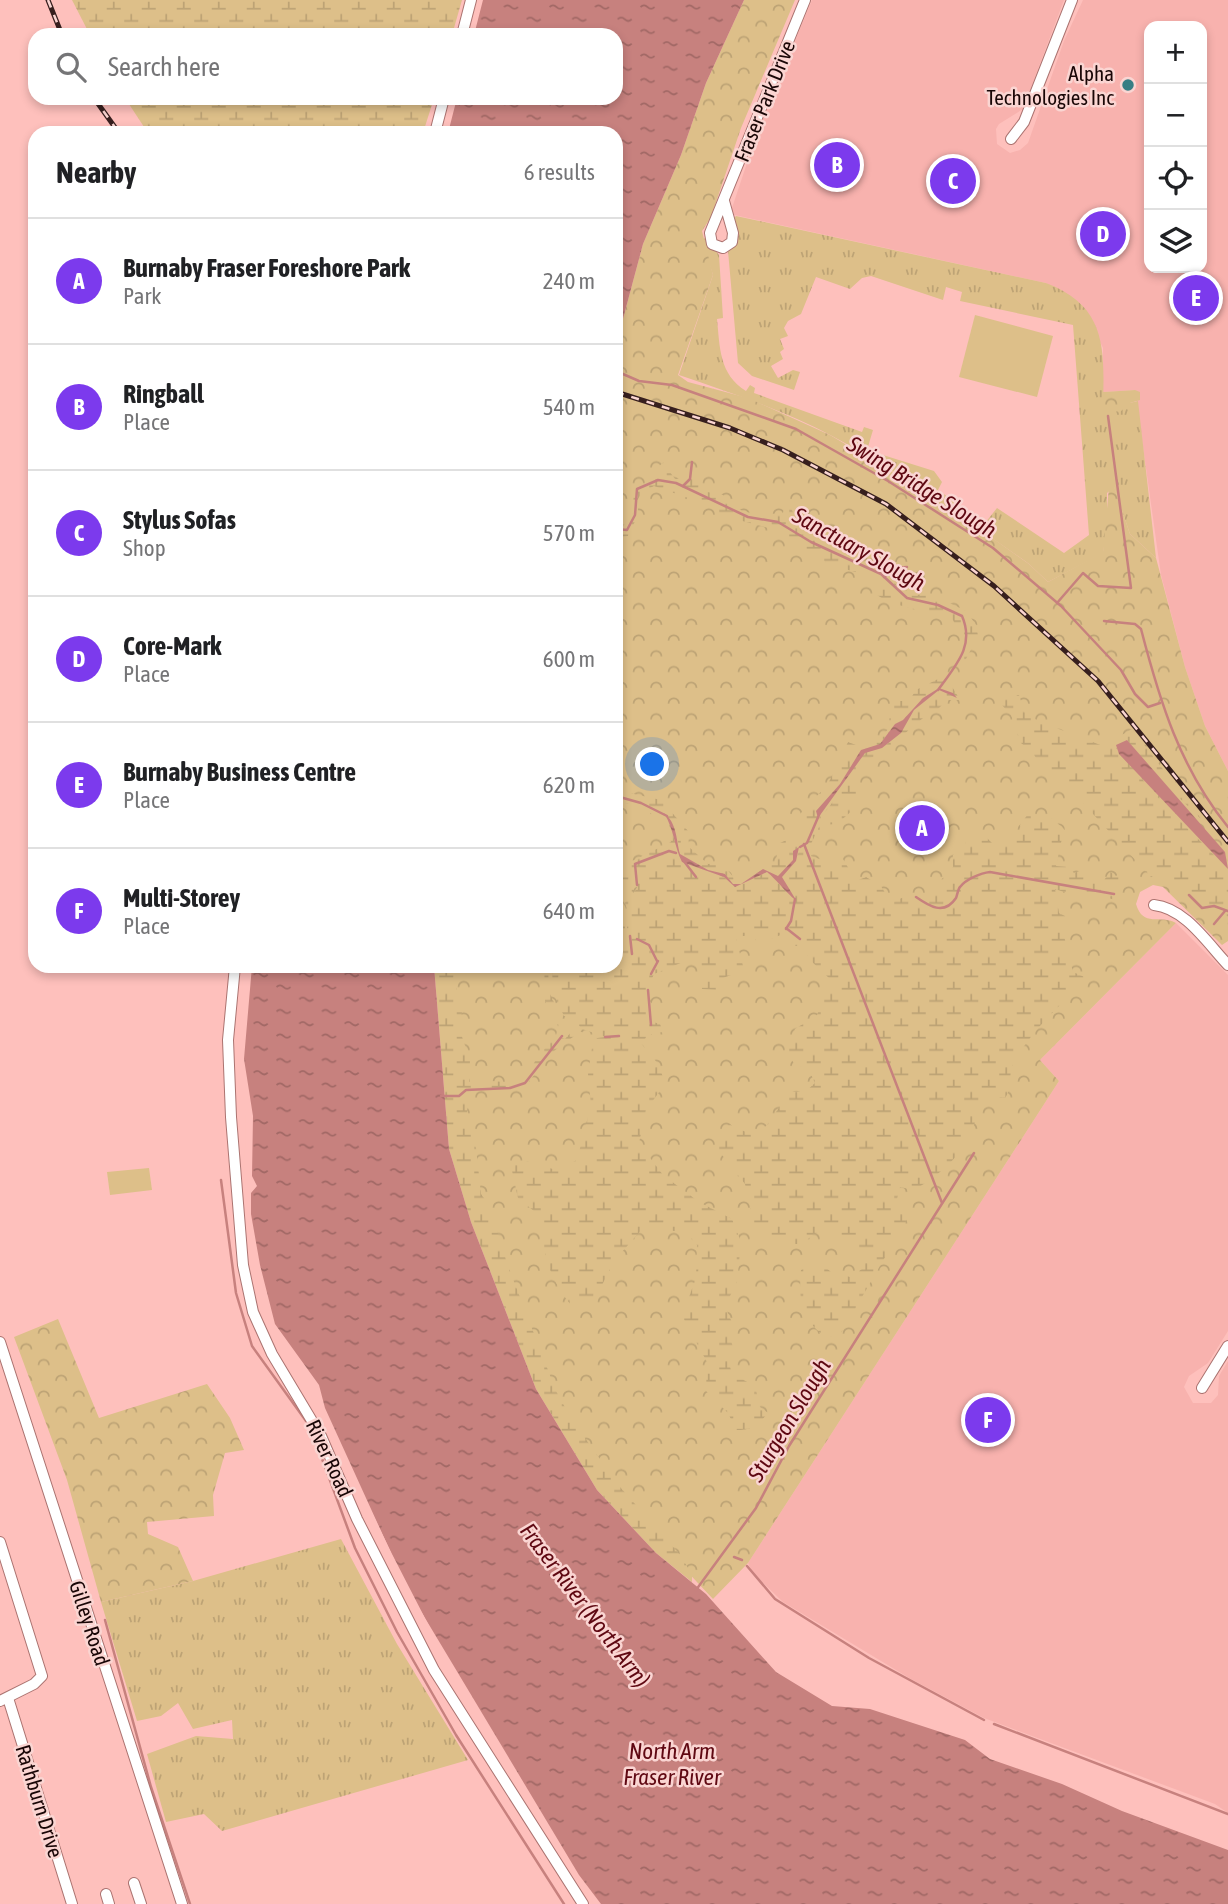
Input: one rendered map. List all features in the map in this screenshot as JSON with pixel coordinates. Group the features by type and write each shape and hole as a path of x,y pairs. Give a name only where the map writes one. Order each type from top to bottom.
{"street":[{"path":"463,28 471,0"},
{"name":"Fraser Park Drive","path":"724,201 805,0"},
{"path":"1010,139 1024,122 1072,0"},
{"path":"437,126 442,105"},
{"path":"1154,905 1167,906 1179,914 1228,965"},
{"name":"River Road","path":"234,973 228,1040 231,1117 243,1265 253,1312 272,1354 321,1436 363,1530 434,1670 583,1904"},
{"name":"Gilley Road","path":"0,1342 182,1904"},
{"path":"1202,1388 1228,1346"},
{"path":"0,1542 42,1676 4,1700"},
{"name":"Rathburn Drive","path":"4,1700 72,1904"},
{"path":"134,1882 140,1904"}],"shaded area":[{"path":"812,0 1064,0 1023,109 999,124 996,129 997,144 1010,153 1020,150 1028,143 1064,41 1083,0 1228,0 1228,771 1205,726 1185,667 1161,575 1135,390 1103,392 1103,348 1081,304 1046,283 730,214 758,130"},
{"path":"1176,923 1228,975 1228,1331 1208,1363 1189,1376 1184,1387 1193,1403 1211,1403 1218,1395 1219,1376 1228,1361 1228,1813 1215,1804 984,1718 911,1679 783,1602 752,1572 748,1563 1059,1081 1040,1060"}],"green space":[{"path":"72,0 462,0 454,28 86,28"},
{"path":"744,0 795,0 741,128 711,217 702,231 713,275 678,375 688,382 748,398 830,435 936,498 1029,564 1048,582 1103,552 1109,487 1114,486 1130,534 1156,558 1185,667 1205,726 1228,771 1228,941 1222,945 1163,887 1153,885 1140,892 1136,904 1143,916 1176,923 1040,1060 1059,1081 748,1563 713,1599 613,1493 546,1389 465,1174 443,973 623,973 623,319 643,244 681,155 706,83"},
{"path":"130,105 432,105 425,126 143,126"},
{"path":"736,216 1046,283 1067,293 1082,305 1092,318 1102,350 1103,409 1138,401 1156,558 1130,534 1114,487 1107,493 1107,528 1103,553 1048,582 1029,564 957,514 832,436 776,410 679,375 713,275 702,240 705,238 719,255 723,318 717,319 722,360 730,377 746,391 750,385 755,388 754,393 862,432 864,427 873,430 867,450 934,471 942,482 938,490 985,523 997,508 1064,553 1089,535 1073,325 960,301 962,292 946,287 943,300 871,276 862,278 850,289 816,277 801,314 788,321 784,328 788,336 780,339 784,349 780,352 783,359 771,366 778,378 793,370 800,372 794,390 752,376 738,363 728,251 739,235 733,219"},
{"path":"975,315 1053,336 1037,397 959,377"},
{"path":"1103,392 1140,392 1140,400 1130,403 1120,412 1103,409"},
{"path":"666,460 669,461 667,468 675,479 700,479 702,491 723,495 735,507 749,513 783,513 785,501 788,500 796,520 822,542 837,538 860,553 877,558 897,586 916,595 931,594 966,611 976,625 978,636 966,659 956,662 964,643 953,620 886,600 877,595 873,577 831,565 789,542 776,530 720,515 711,506 654,486 642,492 638,499 638,515 628,536 623,537 623,526 632,521 634,492 654,479 658,467"},
{"path":"946,675 951,678 951,685 960,700 947,700 897,740 892,751 870,758 856,774 860,793 855,808 837,824 820,825 810,846 811,856 825,861 843,859 856,881 866,877 881,886 891,903 906,896 917,907 923,905 928,894 953,867 953,855 965,844 968,833 981,832 994,845 1004,836 1021,833 1020,825 1028,814 1049,816 1064,829 1056,866 1069,867 1074,873 1085,869 1092,871 1096,881 1102,883 1110,872 1116,876 1123,870 1127,876 1115,900 1092,893 1088,896 1079,891 1070,894 1055,889 1059,913 1065,916 1067,924 1064,936 1073,972 1089,979 1048,1017 1021,1050 1012,1066 1005,1098 988,1097 977,1104 972,1131 958,1154 937,1174 914,1190 900,1187 897,1199 910,1214 840,1335 826,1337 807,1316 801,1300 801,1270 817,1260 831,1272 850,1277 862,1269 860,1258 834,1231 819,1231 801,1244 771,1244 755,1227 745,1184 715,1146 718,1132 730,1125 755,1136 767,1125 790,1092 805,1092 815,1083 808,1068 795,1065 787,1052 795,1029 817,1015 830,979 809,959 803,946 793,946 783,934 759,944 749,936 736,938 743,966 739,972 723,978 719,990 702,989 695,957 654,974 649,985 653,1022 660,1024 663,1032 652,1034 640,1042 659,1065 665,1084 646,1110 639,1143 663,1175 699,1202 732,1219 741,1242 737,1282 725,1306 733,1325 728,1332 734,1350 729,1363 732,1374 755,1386 760,1407 768,1413 761,1421 751,1428 736,1430 728,1413 706,1391 707,1362 682,1316 696,1278 697,1245 685,1232 643,1228 614,1261 596,1297 572,1306 552,1275 540,1216 518,1198 511,1166 526,1161 556,1170 577,1160 591,1105 588,1074 593,1041 577,1034 554,1051 526,1085 509,1090 486,1089 469,1094 467,1112 476,1148 481,1194 489,1205 508,1266 556,1391 572,1420 620,1487 681,1556 692,1575 692,1582 656,1553 597,1490 536,1389 471,1222 449,1149 435,973 458,973 456,985 462,1013 459,1028 470,1060 469,1083 524,1081 538,1056 556,1036 558,1026 545,1001 544,973 548,973 549,992 565,1025 559,1037 565,1039 574,1029 597,1038 606,1037 582,1029 571,1017 564,1016 553,993 552,973 623,973 623,932 638,939 627,928 629,916 625,903 632,894 624,900 623,930 623,862 628,867 630,862 671,842 668,832 651,813 623,803 623,792 661,800 688,831 689,847 708,864 722,863 734,878 740,879 759,859 775,863 780,843 793,837 806,836 804,820 800,814 828,784 848,742 856,745 862,740 878,741 889,728 890,705 894,701 909,701 916,690","holes":["939,688 957,697 938,690 913,711 887,744 862,755 819,818 816,811 840,784 861,751 880,744 895,724 903,720 923,698","665,813 677,835 680,854 707,870 725,874 733,884 741,884 763,869 778,876 793,860 793,851 800,847 796,861 782,877 796,900 767,872 735,887 724,877 682,862"]},
{"path":"1019,695 1025,713 1038,721 1103,746 1132,729 1202,820 1157,776 1127,740 1116,748 1164,805 1228,869 1228,917 1202,905 1166,877 1150,876 1071,790 1045,771 1032,752 1021,743 1011,715 1001,704 1002,698"},
{"path":"149,1168 152,1190 110,1195 107,1172"},
{"path":"58,1319 99,1418 207,1384 230,1418 244,1450 225,1453 213,1495 214,1516 147,1522 148,1534 178,1547 193,1581 101,1602 67,1480 14,1337"},
{"path":"341,1539 397,1644 468,1760 222,1831 204,1814 166,1822 147,1754 196,1736 233,1739 232,1720 193,1729 178,1703 161,1716 137,1721 101,1602 193,1581"}],"water":[{"path":"483,0 744,0 706,83 681,155 643,244 623,319 623,126 450,126 455,105 623,105 623,28 476,28"},
{"path":"939,688 953,693 957,698 939,690 914,710 901,733 882,748 865,753 818,818 816,811 840,784 861,750 880,744 895,724 903,720 923,698"},
{"path":"1127,740 1225,852 1228,869 1119,754 1116,745"},
{"path":"664,813 674,826 680,854 708,870 725,874 733,884 741,884 763,869 778,876 793,860 793,851 799,847 796,861 782,877 796,900 767,872 735,887 724,877 682,862"},
{"name":"North Arm Fraser River","path":"247,973 435,973 449,1149 471,1222 536,1389 597,1490 656,1553 706,1594 776,1672 832,1706 870,1709 965,1740 990,1759 1062,1784 1122,1811 1228,1850 1228,1904 598,1904 571,1868 464,1694 392,1554 301,1366 267,1313 252,1247 247,1183 250,1115 241,1061"}],"pier":[{"path":"243,973 251,973 244,1059 253,1116 252,1176 257,1186 251,1193 251,1214 275,1324 319,1385 325,1408 407,1588 579,1875 601,1904 594,1904 576,1881 461,1695 389,1556 298,1367 264,1315 249,1248 244,1183 246,1115 237,1061"}],"waterway":[{"name":"Swing Bridge Slough","path":"623,374 639,381 672,385 796,429 888,481 993,548 1061,606 1121,670 1135,694 1148,707 1160,703"},
{"path":"1057,603 1083,573 1098,586 1131,588 1108,416"},
{"path":"683,486 690,479 692,462"},
{"name":"Sanctuary Slough","path":"623,530 627,530 635,515 637,489 658,480 676,483 748,517 778,522 811,542 881,574 907,598 938,605 962,616 965,646 957,664 938,690"},
{"path":"884,577 895,568 907,567"},
{"path":"1104,621 1135,624 1141,629 1164,708 1184,758 1211,805 1228,827"},
{"path":"623,798 641,803 667,816"},
{"path":"800,847 807,843 819,815"},
{"path":"804,844 942,1203"},
{"path":"637,885 635,864 669,851 676,853"},
{"path":"683,860 696,877"},
{"path":"916,897 936,908 947,907 966,881 990,872 1114,894"},
{"path":"1189,895 1202,908 1214,906 1228,911"},
{"path":"786,929 791,921 795,899"},
{"path":"1214,924 1225,911"},
{"path":"786,928 800,939"},
{"path":"630,936 632,954"},
{"path":"637,939 649,945 657,961"},
{"path":"651,974 658,961"},
{"path":"648,990 651,1025"},
{"path":"441,1096 459,1096 466,1090 510,1088 525,1083 562,1036"},
{"path":"605,1037 619,1036"},
{"name":"Sturgeon Slough","path":"696,1590 756,1508 789,1446 974,1153"},
{"path":"221,1180 236,1293 252,1346 306,1421"},
{"path":"311,1429 355,1548 397,1632 456,1735 564,1904"},
{"path":"734,1557 742,1560"},
{"path":"747,1566 775,1599 869,1658 984,1720"},
{"path":"105,1620 151,1787 190,1904"},
{"path":"994,1724 1228,1814"}],"railway":[{"path":"48,0 59,28"},
{"path":"99,105 114,126"},
{"path":"623,394 730,428 783,450 886,504 994,586 1098,681 1228,842"}],"place":[{"name":"Alpha Technologies Inc","path":"1128,85"},
{"name":"Ringball","path":"837,165"},
{"name":"Stylus Sofas","path":"953,181"},
{"name":"Core-Mark","path":"1103,234"},
{"name":"Burnaby Business Centre","path":"1196,298"},
{"name":"Burnaby Fraser Foreshore Park","path":"922,828"},
{"name":"Multi-Storey","path":"988,1420"}],"water label":[{"name":"Fraser River (North Arm)","path":"585,1605"}]}
